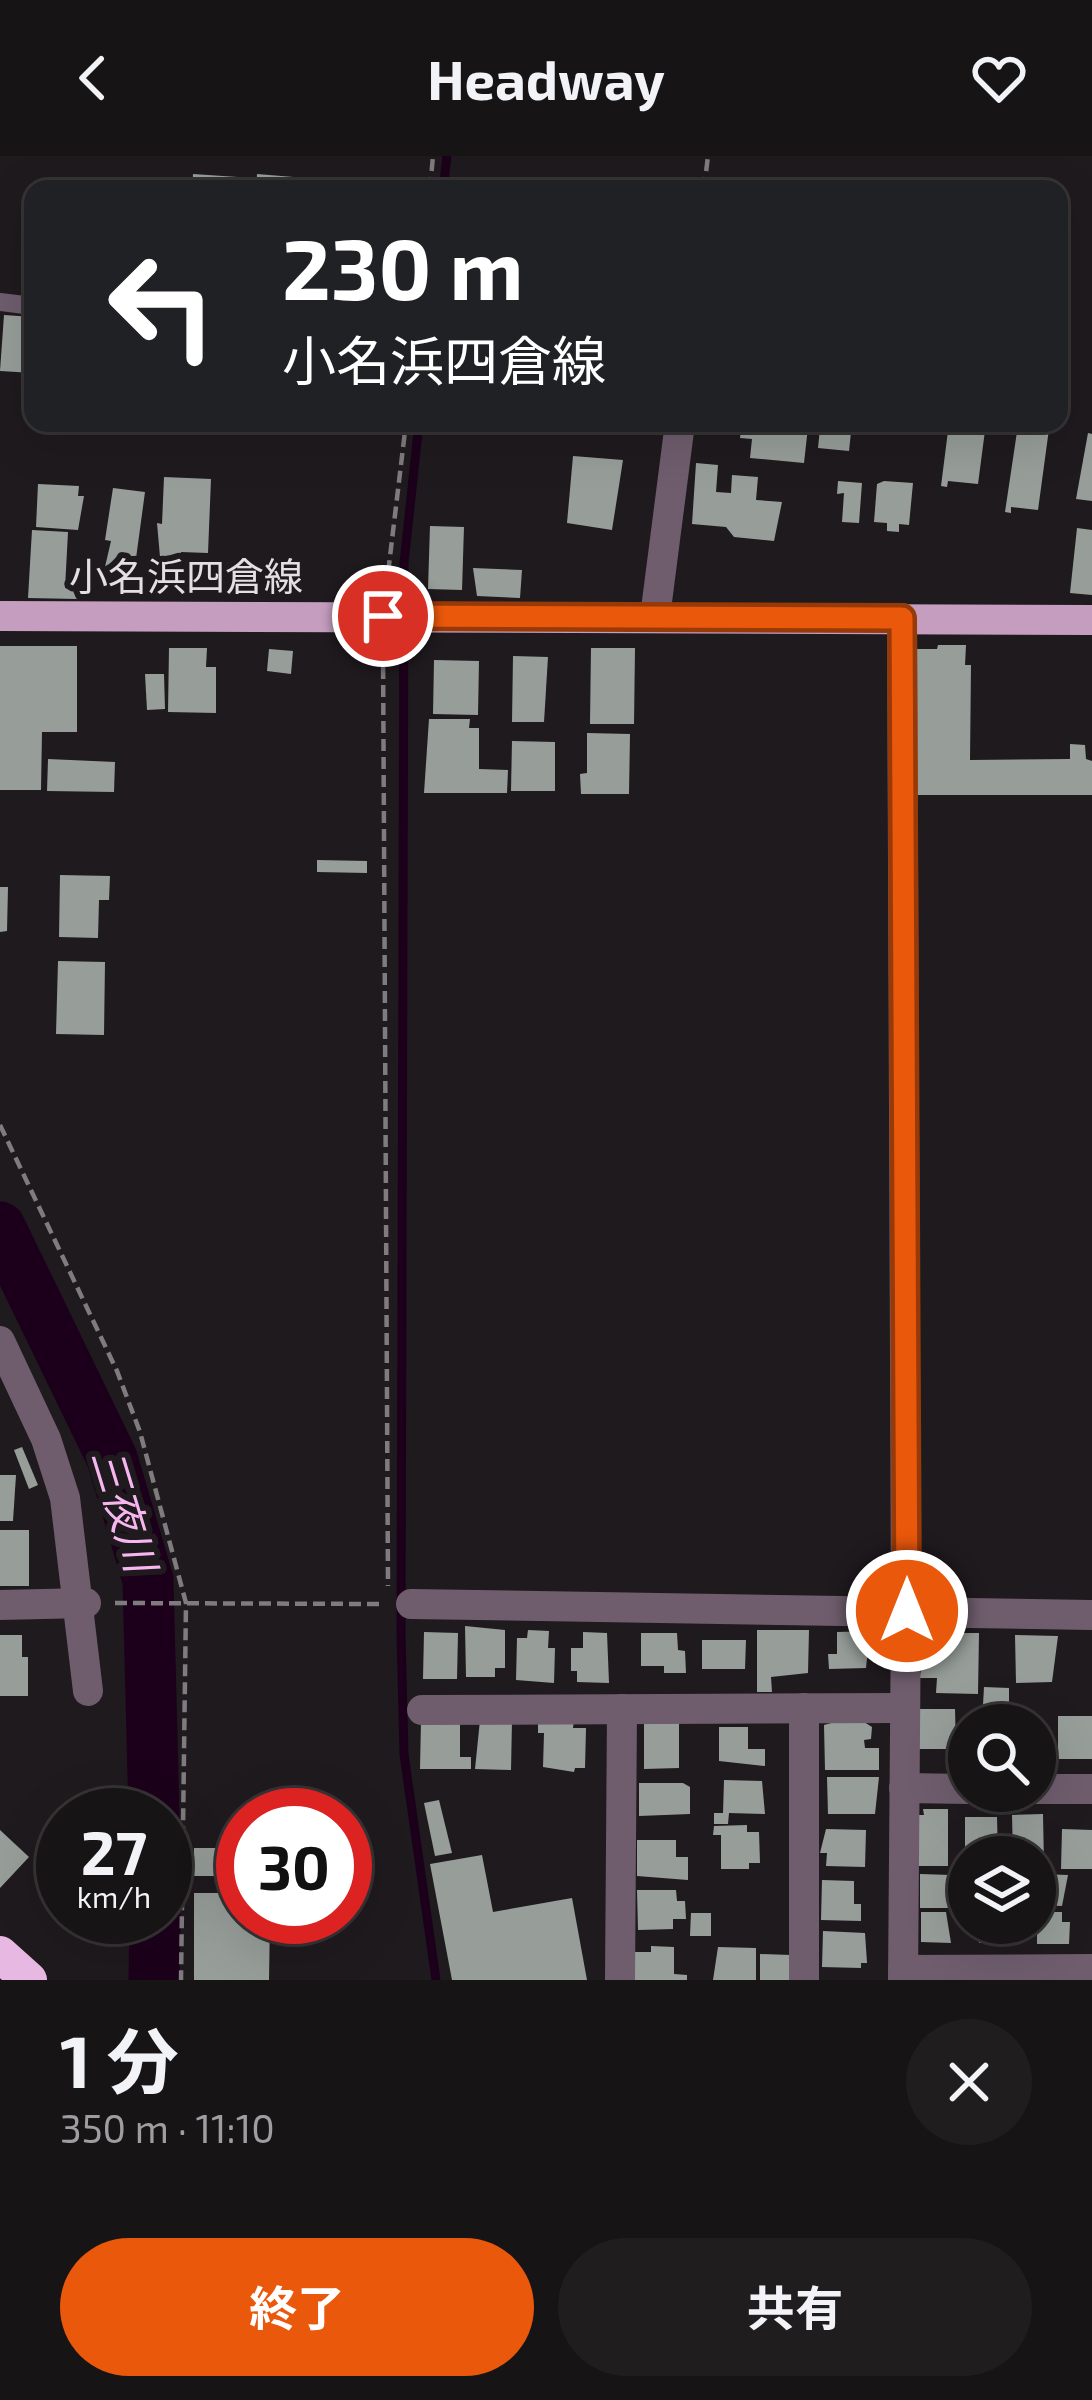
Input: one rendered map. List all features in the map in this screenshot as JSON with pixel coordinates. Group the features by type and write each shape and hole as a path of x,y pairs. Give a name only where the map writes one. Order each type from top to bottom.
{"highway":[{"path":"0,1954 28,1980"}],"main road":[{"name":"小名浜四倉線","path":"0,616 1092,620"}],"street":[{"path":"655,617 679,432"},
{"path":"902,618 907,1611 903,1975 1092,1969"},
{"path":"0,1341 46,1438 65,1498 82,1602 88,1691"},
{"path":"0,1605 82,1602"},
{"path":"397,1604 1092,1615"},
{"path":"804,1708 804,1980"},
{"path":"422,1710 904,1708"},
{"path":"620,1980 622,1709"},
{"path":"904,1788 948,1789"},
{"path":"1056,1789 1092,1789"}],"path":[{"path":"82,1602 397,1604 383,616 405,432"},
{"path":"0,1125 133,1412 182,1603 181,1980"}],"building":[{"path":"193,174 238,177 238,180 193,180"},
{"path":"257,174 306,178 306,180 257,180"},
{"path":"4,315 24,316 24,372 0,371"},
{"path":"741,432 807,432 804,463 750,458 752,439 740,438"},
{"path":"820,432 851,432 849,451 818,448"},
{"path":"948,432 985,432 978,484 948,481 947,487 941,486"},
{"path":"1017,432 1049,432 1038,510 1011,507 1011,513 1005,512"},
{"path":"1088,433 1092,434 1092,501 1076,499"},
{"path":"573,456 623,460 612,530 567,523"},
{"path":"696,463 718,465 716,492 731,493 732,475 758,477 756,500 782,502 774,541 734,537 726,527 692,524"},
{"path":"164,477 211,479 208,553 160,557 157,523 162,524"},
{"path":"838,481 862,483 859,523 842,522 844,493 837,494"},
{"path":"913,483 909,525 899,524 899,532 887,531 887,523 874,522 877,484"},
{"path":"38,484 79,486 78,496 84,496 78,530 36,527"},
{"path":"113,488 145,492 132,588 101,584 111,541 105,540"},
{"path":"430,526 464,527 462,590 428,589"},
{"path":"1077,528 1092,530 1092,595 1070,593"},
{"path":"32,530 68,532 65,588 77,589 77,599 28,598"},
{"path":"196,561 233,563 232,593 184,592 185,569 196,569"},
{"path":"473,568 522,570 520,598 477,596"},
{"path":"938,645 966,645 965,665 971,665 970,760 1070,759 1070,744 1085,745 1086,759 1092,761 1092,795 916,795 916,649 937,649"},
{"path":"0,646 77,646 77,732 42,732 41,790 0,790"},
{"path":"169,648 207,648 206,667 216,667 216,713 168,712"},
{"path":"591,648 635,648 634,724 590,724"},
{"path":"269,649 293,651 291,674 267,671"},
{"path":"513,656 548,657 544,722 512,722"},
{"path":"434,660 479,661 478,715 433,714"},
{"path":"145,674 164,674 165,709 147,710"},
{"path":"429,719 470,719 469,728 479,728 479,769 508,770 507,793 424,793"},
{"path":"587,733 630,734 629,794 581,794 580,774 587,773"},
{"path":"512,741 555,742 555,791 511,791"},
{"path":"48,759 115,762 114,792 47,791"},
{"path":"317,860 367,861 367,873 317,872"},
{"path":"60,875 110,876 109,900 99,900 98,938 59,937"},
{"path":"0,887 8,887 7,931 0,932"},
{"path":"58,961 105,962 104,1035 56,1034"},
{"path":"22,1447 38,1485 29,1489 14,1450"},
{"path":"0,1475 16,1475 13,1521 0,1521"},
{"path":"0,1530 29,1530 29,1586 0,1586"},
{"path":"465,1626 505,1630 505,1668 495,1668 495,1677 466,1677"},
{"path":"528,1630 549,1631 548,1648 555,1648 554,1683 516,1680 517,1638 527,1638"},
{"path":"757,1630 809,1630 808,1673 771,1677 772,1692 757,1692"},
{"path":"870,1631 866,1668 829,1669 828,1654 837,1654 837,1632"},
{"path":"424,1632 458,1633 457,1679 423,1679"},
{"path":"583,1632 607,1633 609,1683 577,1682 577,1671 571,1671 571,1648 583,1648"},
{"path":"641,1633 677,1633 678,1650 685,1651 686,1673 641,1666"},
{"path":"932,1633 979,1633 978,1694 936,1693 937,1678 919,1678"},
{"path":"0,1635 22,1635 22,1657 28,1657 28,1696 0,1696"},
{"path":"1015,1635 1058,1636 1052,1682 1016,1683"},
{"path":"702,1640 746,1640 745,1669 702,1669"},
{"path":"984,1687 1009,1688 1009,1704 983,1704"},
{"path":"917,1709 948,1709 948,1749 918,1749"},
{"path":"1058,1716 1092,1716 1092,1759 1058,1759"},
{"path":"460,1717 460,1757 471,1757 471,1769 420,1769 421,1720"},
{"path":"644,1717 679,1717 679,1768 644,1769"},
{"path":"538,1719 574,1720 573,1728 586,1728 585,1768 574,1772 543,1767 544,1733 538,1733"},
{"path":"480,1720 512,1721 511,1770 475,1769"},
{"path":"864,1722 872,1727 865,1748 879,1748 879,1770 825,1770 824,1725"},
{"path":"719,1727 748,1727 748,1749 765,1749 765,1766 719,1761"},
{"path":"827,1777 879,1777 875,1814 828,1814"},
{"path":"724,1780 762,1781 765,1814 729,1813 728,1824 714,1824 714,1813 723,1813"},
{"path":"639,1783 690,1787 690,1814 639,1816"},
{"path":"439,1800 452,1853 435,1856 424,1803"},
{"path":"923,1809 948,1809 948,1866 916,1866 916,1815 924,1815"},
{"path":"1043,1814 1043,1836 1012,1836 1012,1815"},
{"path":"965,1817 997,1817 997,1836 965,1836"},
{"path":"747,1825 747,1832 759,1832 760,1863 749,1863 749,1869 721,1869 721,1835 713,1835 714,1826"},
{"path":"826,1829 866,1830 865,1867 826,1866 827,1853 820,1853"},
{"path":"1062,1829 1092,1830 1092,1869 1061,1869"},
{"path":"0,1830 29,1857 0,1888"},
{"path":"637,1840 676,1840 676,1857 688,1857 688,1880 637,1876"},
{"path":"194,1848 216,1848 216,1876 194,1876"},
{"path":"482,1855 493,1912 572,1898 587,1980 452,1980 430,1864"},
{"path":"920,1874 948,1875 948,1908 920,1908"},
{"path":"1056,1875 1068,1875 1062,1906 1056,1906"},
{"path":"822,1880 854,1881 854,1904 861,1904 861,1921 821,1920"},
{"path":"637,1890 676,1890 677,1901 685,1901 686,1919 673,1919 673,1929 638,1930"},
{"path":"194,1893 216,1893 216,1944 270,1944 269,1980 194,1980"},
{"path":"921,1912 946,1912 948,1943 921,1942"},
{"path":"1056,1912 1062,1912 1062,1922 1070,1922 1069,1944 1056,1944"},
{"path":"691,1913 711,1913 711,1936 690,1936"},
{"path":"823,1931 865,1933 867,1963 861,1963 861,1968 822,1967"},
{"path":"651,1946 674,1947 674,1974 687,1975 687,1980 635,1980 635,1952 651,1952"},
{"path":"718,1947 756,1948 756,1980 713,1980"},
{"path":"760,1954 791,1955 792,1980 760,1980"}],"waterway":[{"path":"444,180 447,156"},
{"path":"418,432 404,563 401,1635 404,1754 436,1980"},
{"name":"三夜川","path":"0,1227 112,1458 148,1580 153,1788"},
{"name":"三夜川","path":"154,1980 155,1944"}],"route":[{"path":"383,616 902,618 907,1611"}]}
